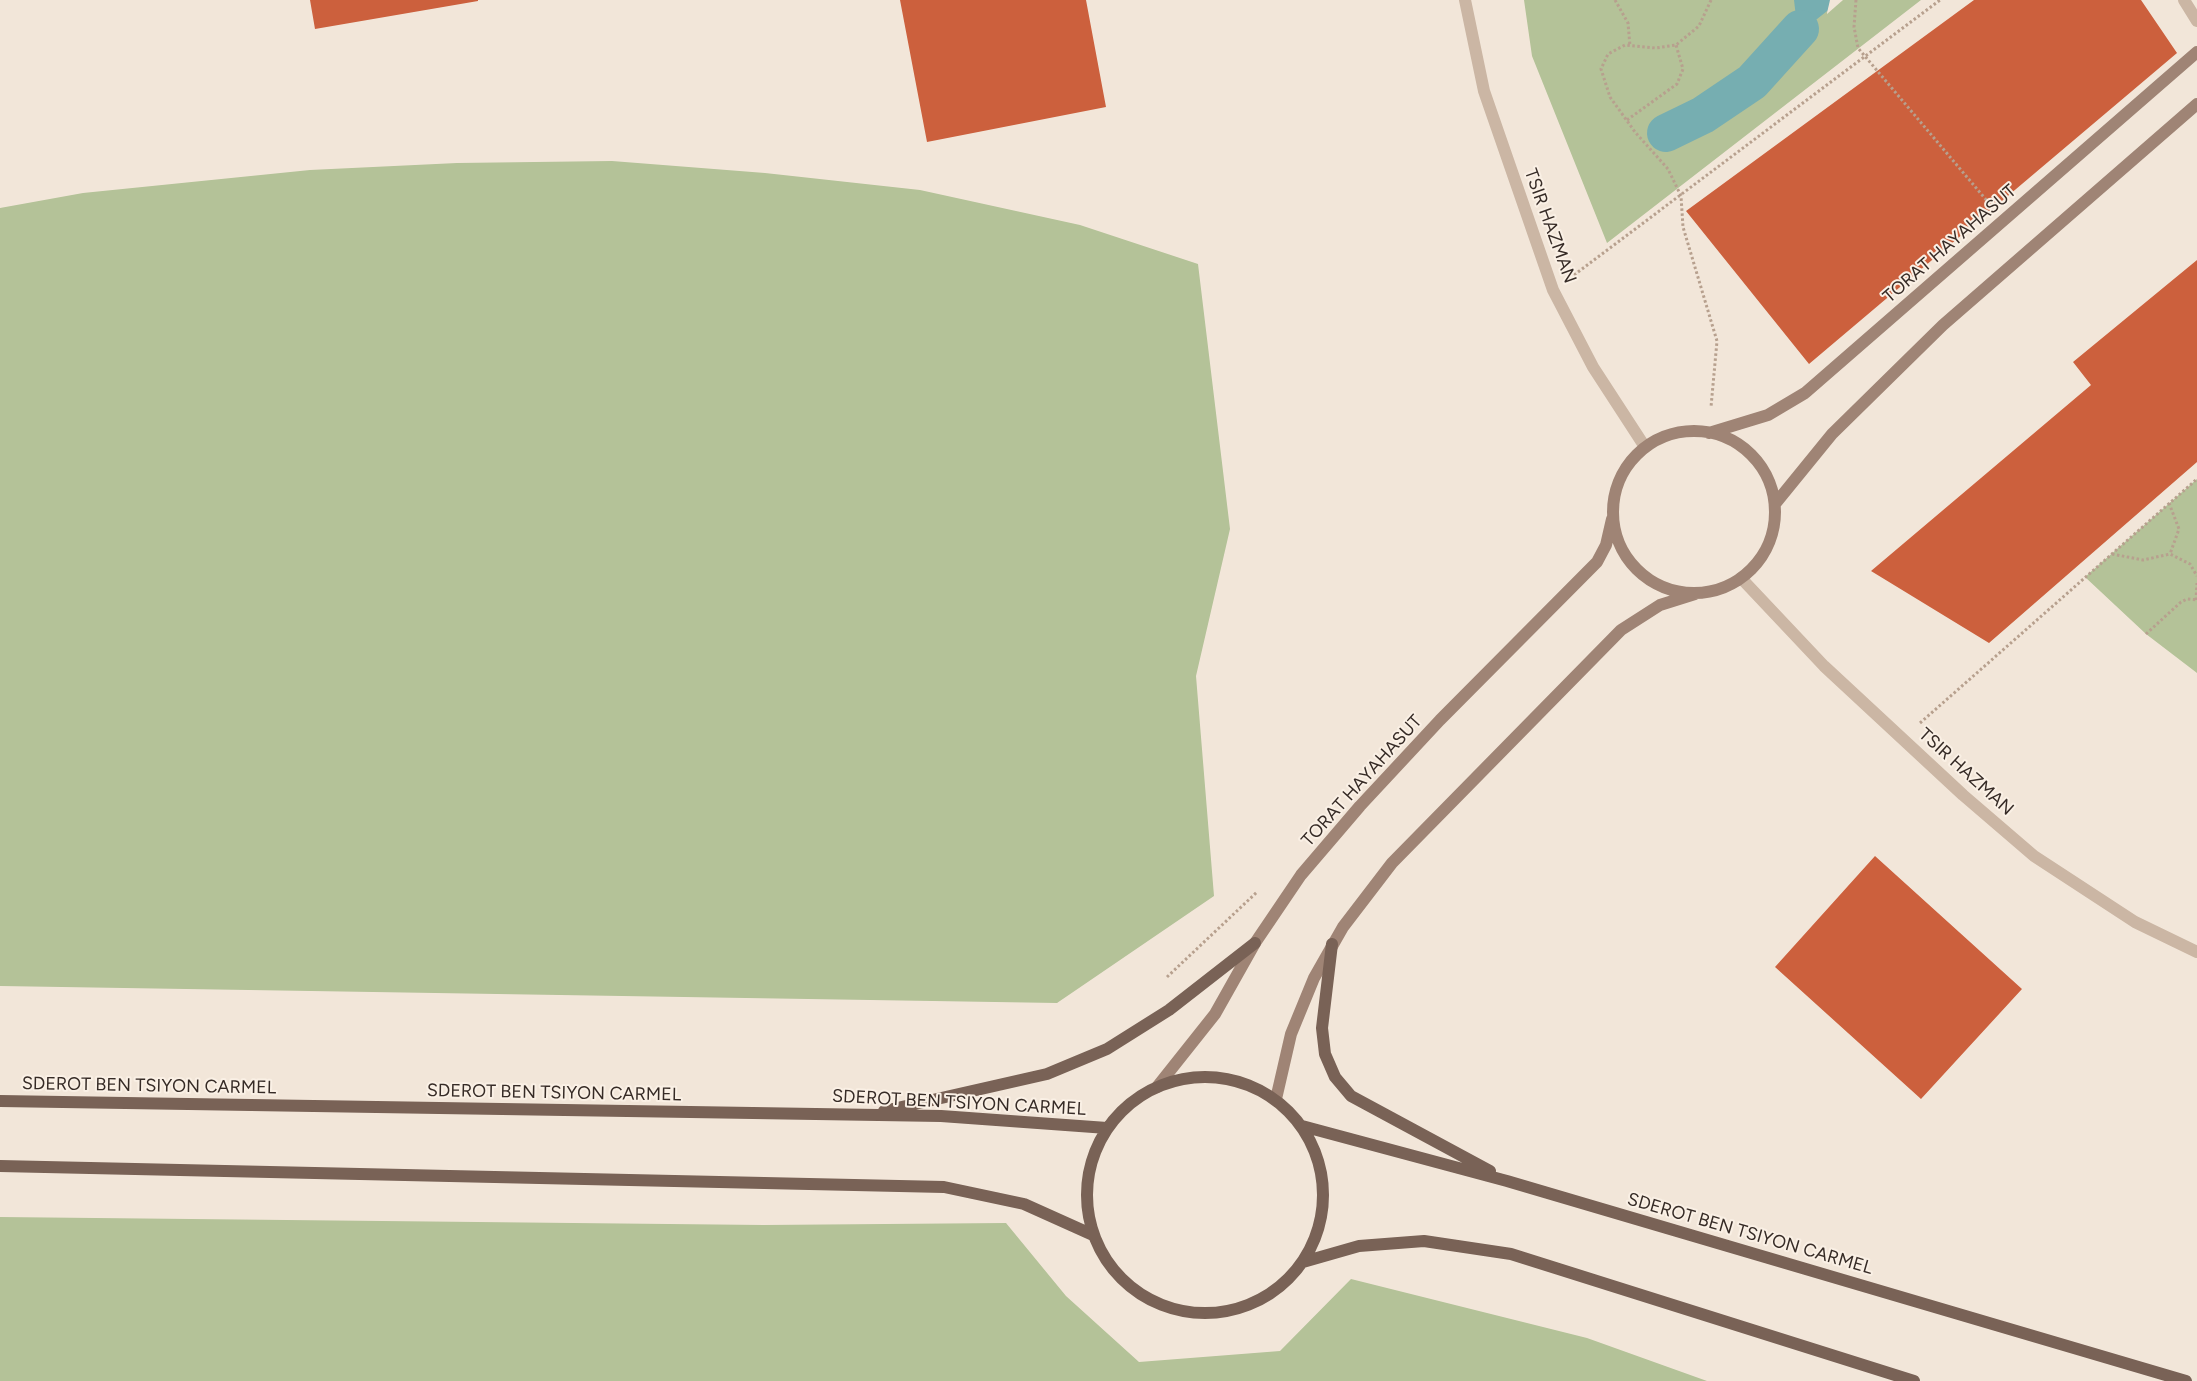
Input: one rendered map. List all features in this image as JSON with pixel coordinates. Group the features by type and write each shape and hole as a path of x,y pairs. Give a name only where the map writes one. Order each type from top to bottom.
{"main road":[{"path":"864,1115 1047,1074 1107,1049 1169,1010 1255,943"},
{"path":"1332,944 1322,1028 1325,1054 1335,1078 1351,1096 1507,1181"},
{"path":"1218,1077 1249,1084 1276,1099 1302,1126 1318,1158 1324,1193 1319,1229 1303,1262 1278,1289 1245,1307 1209,1314 1172,1309 1138,1294 1111,1268 1093,1235 1086,1199 1091,1161 1108,1128 1130,1104 1157,1087 1187,1078 1218,1077"},
{"name":"SDEROT BEN TSIYON CARMEL","path":"0,1101 940,1116 1108,1128"},
{"name":"SDEROT BEN TSIYON CARMEL","path":"1302,1126 1507,1181 2186,1381"},
{"path":"0,1166 944,1187 1024,1204 1093,1235"},
{"path":"1303,1262 1359,1246 1424,1241 1511,1254 1914,1381"}],"street":[{"name":"TSIR HAZMAN","path":"1465,0 1484,91 1553,290 1594,367 1645,447"},
{"path":"2184,0 2197,21"},
{"name":"TORAT HAYAHASUT","path":"1709,432 1768,415 1806,393 2197,52"},
{"path":"1775,504 1832,434 1943,325 2197,104"},
{"path":"1276,1099 1291,1034 1314,978 1332,944 1392,863 1621,630 1660,605 1695,594 1719,590 1741,578 1757,563 1768,546 1774,525 1775,504 1768,479 1754,457 1734,441 1709,432 1687,431 1664,436 1645,447 1625,468 1615,494 1612,519 1618,542 1631,564 1648,580 1670,590 1695,594"},
{"name":"TORAT HAYAHASUT","path":"1157,1087 1215,1014 1255,943 1301,875 1360,806 1440,720 1597,562 1606,545 1612,519"},
{"name":"TSIR HAZMAN","path":"1741,578 1824,666 1963,795 2034,856 2135,922 2197,952"}],"path":[{"path":"1615,0 1628,23 1630,46"},
{"path":"1709,432 1717,341 1683,227 1682,196 1668,169 1610,97 1601,69 1608,54 1625,45 1656,48 1676,45 1699,26 1711,0"},
{"path":"1856,0 1854,27 1858,48 1990,205"},
{"path":"1553,290 1682,196 1940,0"},
{"path":"1627,120 1677,84 1683,69 1676,45"},
{"path":"1929,714 2196,481"},
{"path":"2169,503 2179,529 2170,554"},
{"path":"2112,554 2143,560 2170,554 2195,568 2197,576"},
{"path":"2146,634 2181,602 2187,599 2196,600 2197,583"}],"green space":[{"path":"1524,0 1921,0 1607,243 1532,56"},
{"path":"612,161 765,173 920,190 1080,225 1198,264 1230,529 1196,676 1214,896 1057,1003 0,986 0,208 83,193 310,170 457,163"},
{"path":"2197,479 2197,673 2146,634 2085,577"},
{"path":"0,1217 764,1225 1006,1223 1066,1296 1139,1362 1280,1351 1351,1279 1587,1338 1707,1381 0,1381"}],"water":[{"path":"1794,0 1841,0 1812,23 1795,33"}],"pier":[{"path":"1830,0 1843,0 1827,14 1827,13"}],"building":[{"path":"310,0 478,0 478,1 315,29"},
{"path":"900,0 1086,0 1106,107 927,142"},
{"path":"1974,0 2141,0 2177,53 1809,364 1686,211"},
{"path":"2197,260 2197,462 1989,643 1871,571 2091,385 2073,362"},
{"path":"1875,856 2022,989 1921,1099 1775,967"}],"waterway":[{"path":"1666,133 1703,115 1752,82 1800,29"}]}
